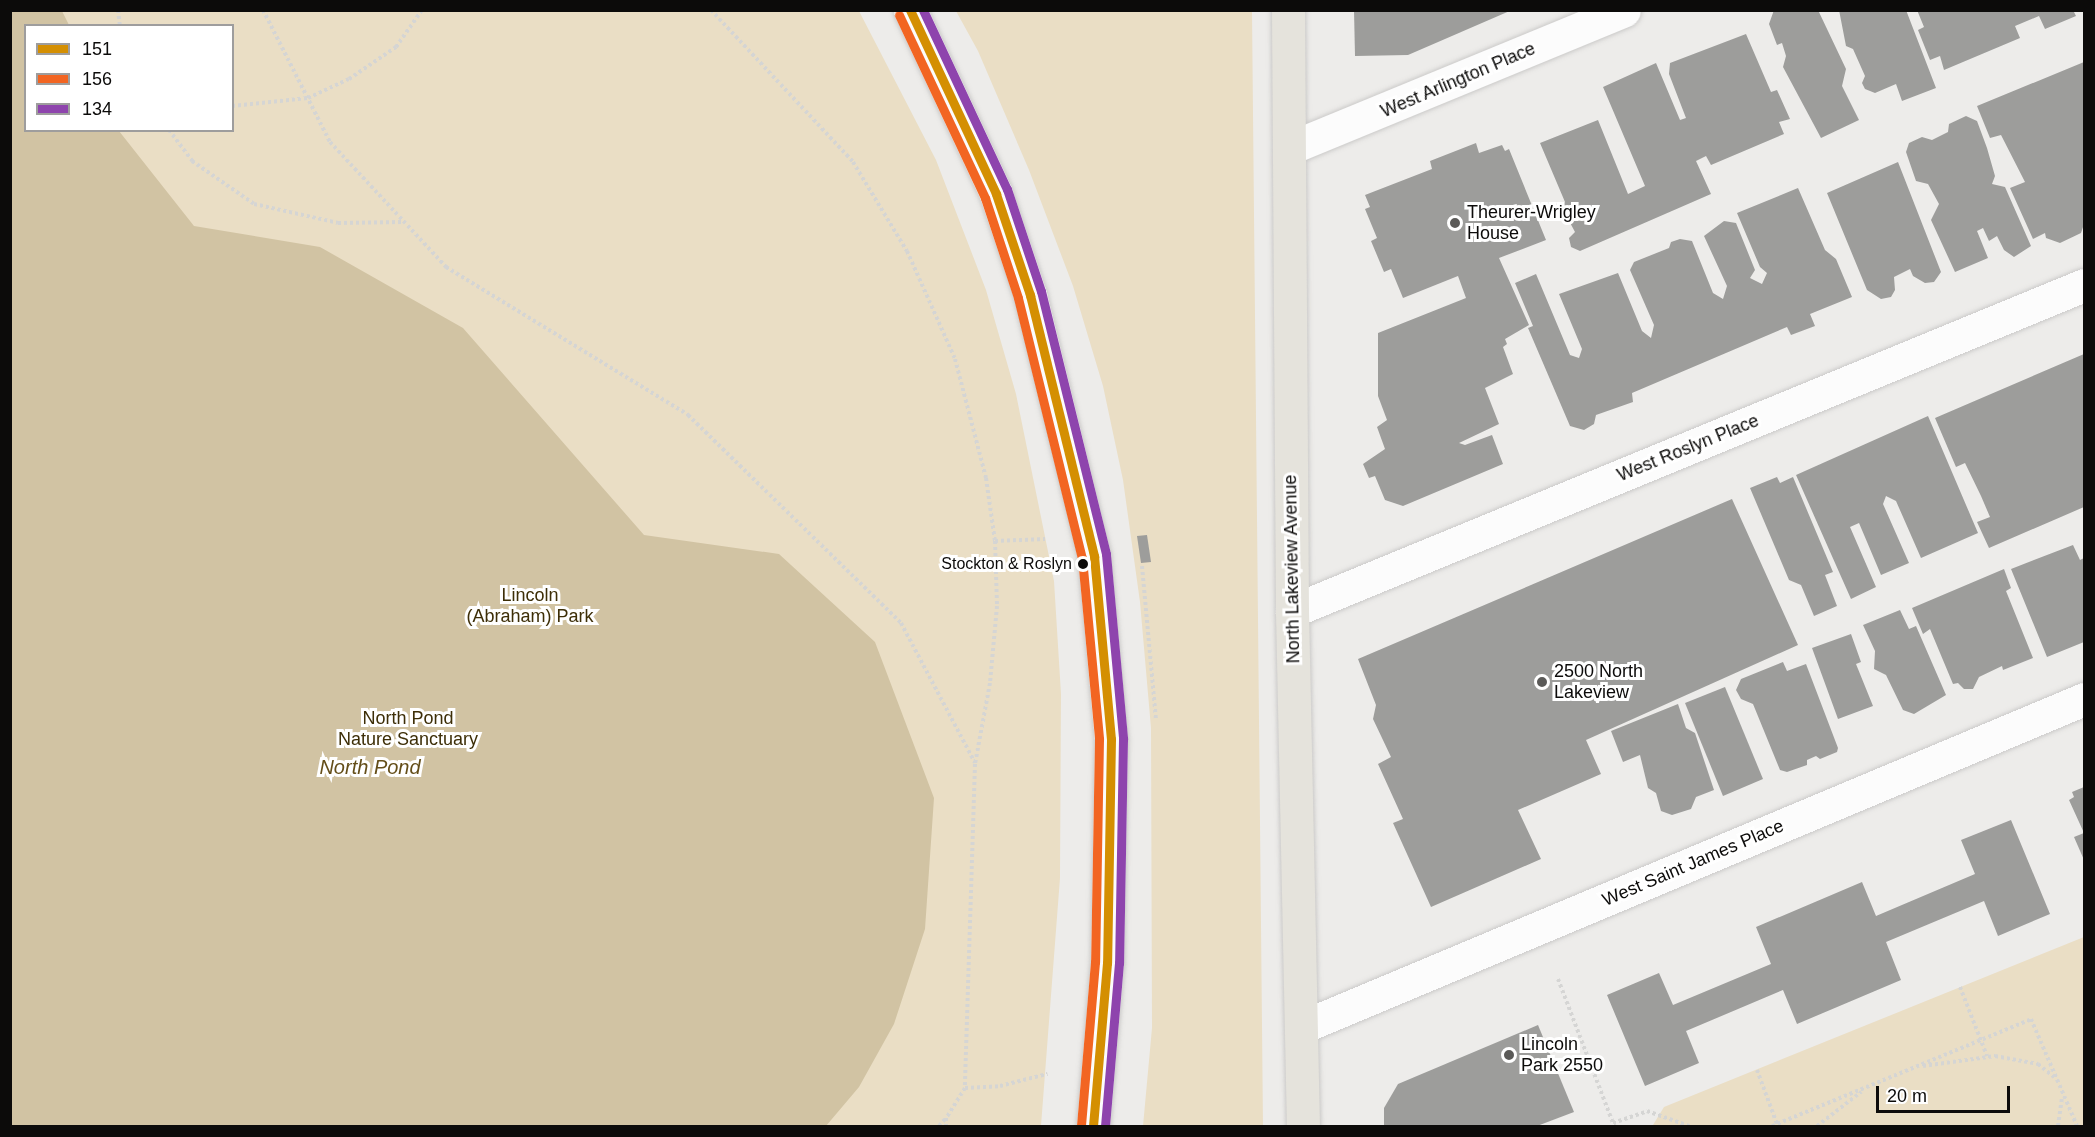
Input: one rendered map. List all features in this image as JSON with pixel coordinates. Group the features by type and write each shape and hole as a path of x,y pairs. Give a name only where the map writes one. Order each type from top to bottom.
{"main road":[{"name":"North Lakeview Avenue","path":"1288,10 1292,611 1303,1126"}],"street":[{"path":"910,10 996,194 1030,295 1094,556 1110,739 1107,963 1093,1126"},
{"name":"West Arlington Place","path":"1290,148 1624,10"},
{"name":"West Roslyn Place","path":"1292,611 2085,285"},
{"name":"West Saint James Place","path":"1302,1027 2085,699"}],"path":[{"path":"263,10 330,142 446,267 688,415 901,623 975,764"},
{"path":"234,106 308,98 350,80 396,47 422,10"},
{"path":"711,10 853,162 907,250 955,359 986,478 995,541 997,606 990,683 975,764 965,1088 939,1126"},
{"path":"170,132 192,161 254,204 338,223 404,222"},
{"path":"995,541 1046,539"},
{"path":"1142,566 1156,720"},
{"path":"1558,979 1614,1125 1647,1112 1689,1126"},
{"path":"1960,987 1988,1056"},
{"path":"1772,1126 2031,1019 2062,1094 2058,1126"},
{"path":"1817,1126 1856,1094 1894,1076 1922,1066 1988,1056 2038,1064 2054,1076 2077,1126"},
{"path":"1757,1070 1777,1124"},
{"path":"965,1088 1000,1086 1047,1074"},
{"path":"946,1118 946,1126"}],"green space":[{"name":"North Pond","path":"10,11 859,11 936,160 986,290 1016,394 1054,581 1061,694 1060,878 1041,1126 11,1126"},
{"path":"956,11 1252,11 1263,1126 1143,1126 1152,1028 1151,728 1140,602 1123,480 1103,386 1073,286 1029,170 978,51"},
{"path":"2084,937 2084,1126 1653,1125 1664,1107"}],"water":[{"name":"North Pond","path":"10,11 62,11 68,24 24,24 24,132 120,132 194,226 320,247 463,328 644,535 779,554 875,642 934,798 925,929 894,1024 859,1087 826,1126 11,1126"}],"building":[{"path":"1354,10 1512,10 1408,55 1355,56"},
{"path":"1774,10 1818,10 1846,69 1842,86 1859,120 1821,138 1783,67 1786,56 1782,43 1777,45 1769,24"},
{"path":"1839,10 1906,10 1936,88 1902,101 1896,84 1875,93 1865,89 1862,83 1865,76 1853,49 1846,46"},
{"path":"1917,10 2073,10 2076,16 2045,29 2039,16 2015,26 2020,38 1944,70 1940,56 1930,60 1918,30 1924,27"},
{"path":"1746,34 1771,92 1777,90 1790,119 1779,122 1784,134 1711,165 1706,156 1696,161 1711,194 1580,251 1571,247 1569,238 1575,232 1560,204 1565,202 1540,143 1598,120 1628,194 1645,186 1603,87 1656,63 1680,120 1686,118 1669,74 1670,63"},
{"path":"2084,62 2084,224 2081,233 2060,243 2046,238 2045,233 2033,239 2010,188 2025,182 2001,135 1990,138 1977,106"},
{"path":"1966,116 1977,121 1995,176 1992,184 2005,187 2031,246 2014,257 2004,250 1997,236 1989,241 1983,228 1977,231 1988,258 1955,272 1931,220 1939,204 1928,184 1916,181 1906,152 1909,143 1922,137 1932,140 1948,132 1949,124"},
{"path":"1476,143 1479,153 1502,145 1505,151 1509,149 1546,240 1499,258 1529,325 1505,339 1507,344 1503,347 1513,374 1485,388 1499,424 1459,443 1465,445 1492,435 1503,464 1403,506 1385,500 1375,476 1369,478 1363,464 1385,449 1377,427 1387,420 1378,396 1378,333 1466,298 1458,276 1403,298 1391,269 1384,272 1371,241 1377,238 1365,209 1370,207 1365,195 1432,169 1430,161"},
{"path":"1898,162 1941,272 1934,282 1925,283 1913,276 1910,269 1894,277 1895,290 1891,297 1881,299 1867,290 1827,193"},
{"path":"1798,188 1825,250 1836,259 1852,297 1810,314 1815,326 1791,335 1787,327 1632,393 1633,402 1596,415 1594,424 1584,430 1570,426 1528,328 1533,326 1515,283 1536,274 1570,355 1579,358 1582,349 1559,294 1618,273 1642,331 1651,338 1654,325 1630,270 1634,262 1669,248 1671,242 1680,239 1692,241 1713,293 1723,299 1727,286 1704,236 1724,221 1736,223 1755,270 1750,278 1762,284 1767,273 1760,267 1737,213"},
{"path":"2084,354 2084,507 1989,548 1977,522 1990,517 1965,463 1956,467 1935,418"},
{"path":"1928,416 1978,533 1921,558 1896,501 1886,496 1883,504 1909,563 1881,575 1859,523 1850,527 1876,587 1851,599 1796,475"},
{"path":"1777,477 1780,483 1793,477 1833,572 1825,575 1837,606 1814,616 1801,585 1789,580 1750,488"},
{"name":"2500 North Lakeview","path":"1732,499 1798,645 1586,740 1601,774 1518,810 1541,859 1431,907 1393,823 1403,819 1378,764 1391,757 1373,719 1376,705 1358,659"},
{"path":"1147,535 1151,562 1141,563 1137,536"},
{"path":"2073,545 2080,560 2084,558 2084,642 2047,657 2011,569"},
{"path":"2004,569 2011,588 2006,591 2033,658 2003,670 2002,666 1979,677 1973,689 1964,689 1958,683 1953,684 1930,629 1923,634 1912,608"},
{"path":"1900,610 1909,629 1916,626 1946,695 1914,714 1903,710 1886,675 1874,669 1875,651 1863,625"},
{"path":"1851,634 1861,662 1856,664 1873,706 1838,719 1812,648"},
{"path":"1783,662 1787,671 1806,664 1838,748 1837,752 1820,759 1816,756 1807,760 1807,765 1787,772 1780,770 1753,704 1741,699 1736,690 1741,679"},
{"path":"1725,687 1763,779 1723,796 1685,703"},
{"path":"1678,704 1686,728 1695,733 1714,790 1696,797 1691,809 1672,815 1661,811 1656,793 1648,788 1640,755 1623,762 1611,731"},
{"path":"2084,787 2084,833 2069,800 2074,797 2072,792"},
{"path":"2011,820 2050,914 1998,936 1984,901 1886,942 1901,980 1797,1024 1783,990 1686,1031 1699,1063 1645,1086 1607,995 1659,973 1673,1005 1771,964 1756,927 1862,882 1876,916 1975,874 1961,840"},
{"path":"2084,833 2084,860 2074,837"},
{"name":"Lincoln Park 2550","path":"1538,1025 1574,1112 1537,1126 1384,1126 1384,1108 1398,1084"}],"transit line":[{"name":"151","path":"910,10 996,194 1030,295 1094,556 1111,739 1107,963 1093,1126"},
{"name":"134","path":"923,10 1007,189 1041,291 1106,554 1123,739 1119,963 1105,1126"},
{"name":"156","path":"899,15 985,198 1018,298 1082,558 1099,739 1095,962 1081,1125"}],"place":[{"name":"Theurer-Wrigley House","path":"1455,223"},
{"name":"Stockton & Roslyn","path":"1083,564"},
{"name":"2500 North Lakeview","path":"1542,682"},
{"name":"Lincoln Park 2550","path":"1509,1055"}],"park label":[{"name":"Lincoln (Abraham) Park","path":"530,606"},
{"name":"North Pond Nature Sanctuary","path":"408,729"}]}
